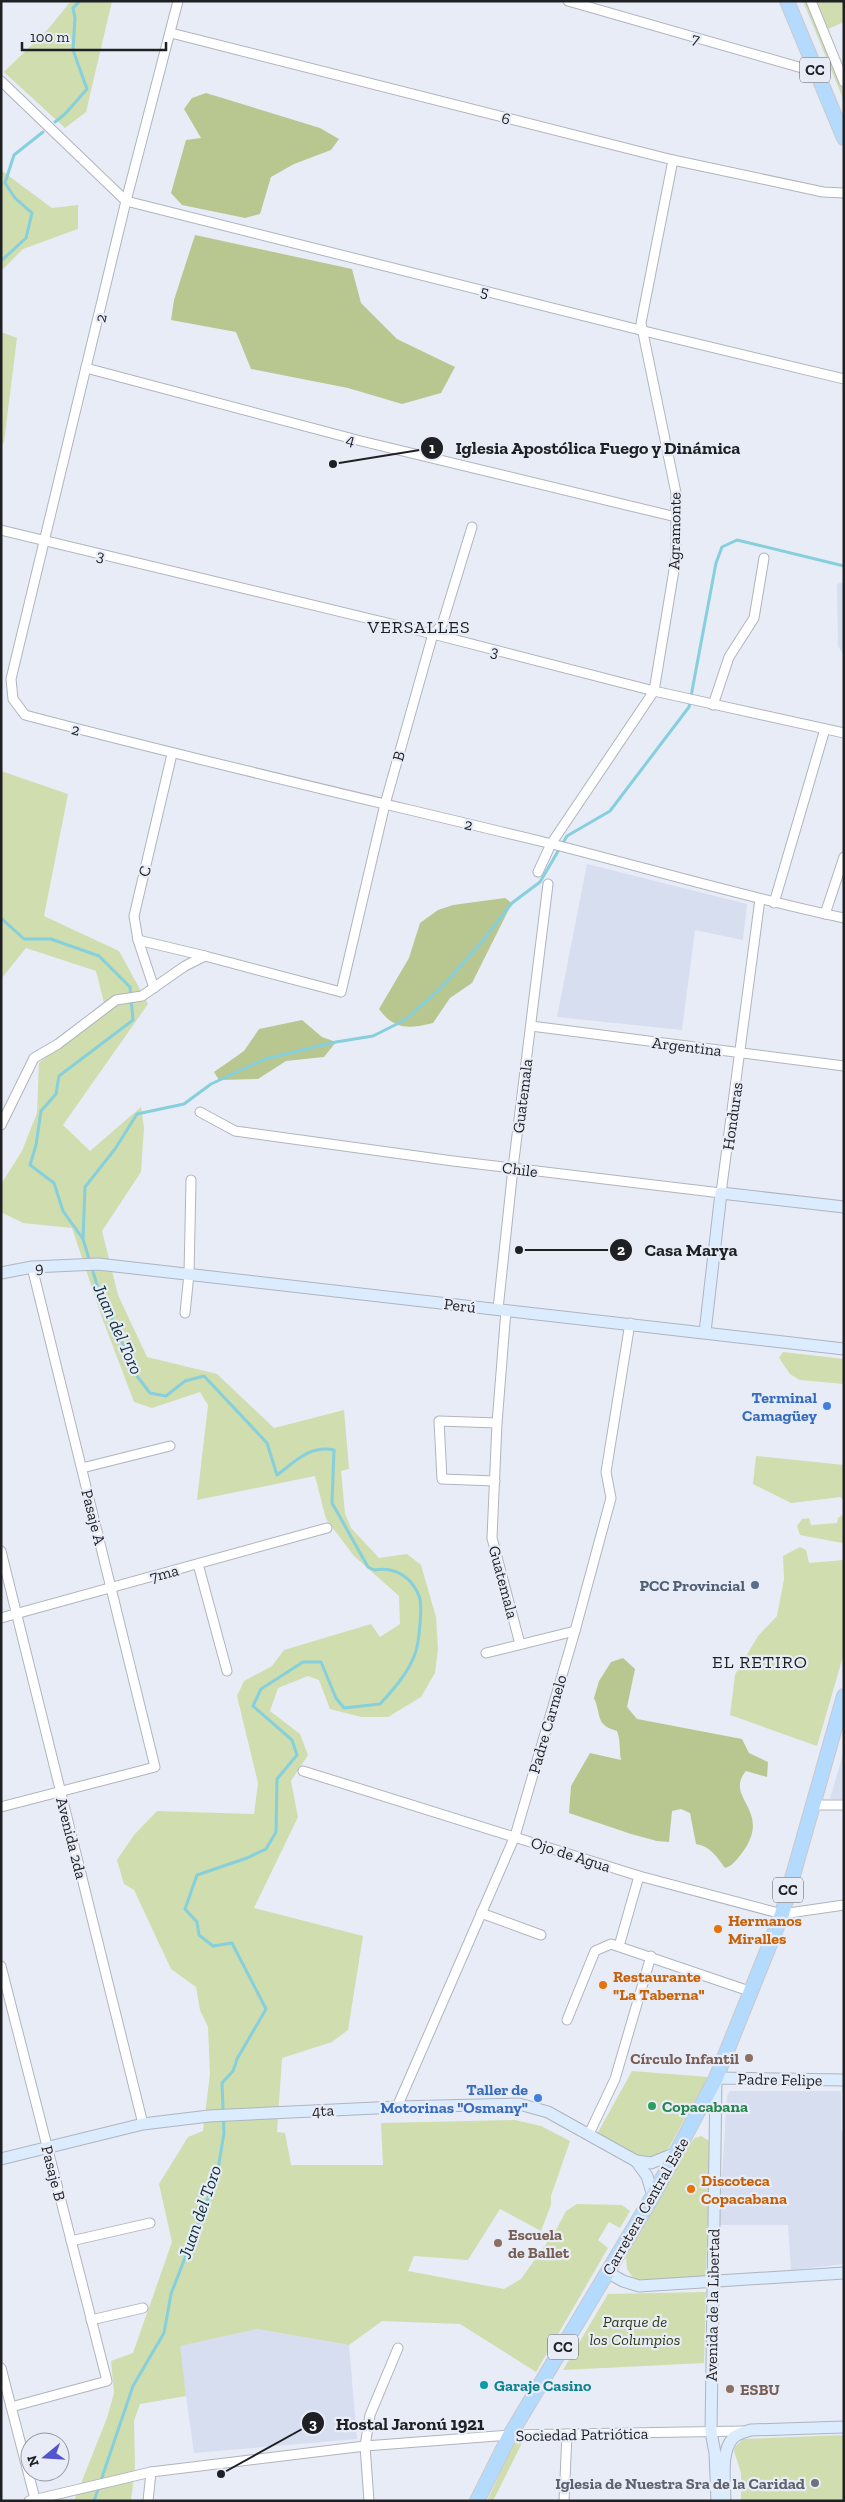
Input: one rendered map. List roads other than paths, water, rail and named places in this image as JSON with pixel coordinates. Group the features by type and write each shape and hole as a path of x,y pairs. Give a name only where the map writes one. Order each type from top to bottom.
{"main road":[{"name":"CC","path":"787,1 820,71 844,115"},
{"name":"CC","path":"797,1 844,138"},
{"name":"Carretera Central Este","path":"477,2501 510,2435 653,2196 716,2078 782,1914 844,1696"}],"street":[{"name":"2","path":"178,1 126,201 11,679 13,699 25,715 172,754 551,844 760,900 844,918"},
{"name":"7","path":"568,1 820,71"},
{"path":"811,1 844,82"},
{"name":"6","path":"171,33 673,160 823,192 844,193"},
{"path":"1,81 126,201"},
{"name":"Agramonte","path":"538,872 551,844 654,691 676,558 676,493 641,323 673,160"},
{"name":"5","path":"126,201 644,331 844,379"},
{"name":"4","path":"86,368 361,442 676,517"},
{"name":"B","path":"205,956 341,992 385,804 433,634 442,625 472,527"},
{"name":"3","path":"1,530 433,634 713,706 844,732"},
{"path":"713,706 728,657 754,618 764,558"},
{"path":"774,903 825,729"},
{"name":"C","path":"154,988 138,940 134,916 172,754"},
{"path":"825,914 844,857"},
{"name":"Guatemala","path":"520,1644 492,1538 502,1309 513,1168 548,884"},
{"name":"Honduras","path":"705,1332 721,1193 760,900"},
{"path":"138,940 205,956"},
{"path":"1,1125 34,1058 58,1044 116,1000 136,998 185,966 205,956"},
{"name":"Argentina","path":"531,1026 844,1066"},
{"name":"Chile","path":"200,1112 235,1131 513,1168 844,1207"},
{"path":"185,1313 189,1274 191,1180"},
{"name":"Perú","path":"77,1264 98,1264 189,1274 844,1349"},
{"name":"9","path":"1,1272 32,1267 77,1264"},
{"name":"Pasaje A","path":"32,1267 155,1767 60,1792"},
{"name":"Padre Carmelo","path":"397,2107 515,1836 611,1498 606,1472 630,1323"},
{"path":"495,1480 442,1479 440,1421 497,1424"},
{"path":"82,1468 170,1446"},
{"name":"7ma","path":"1,1618 327,1528"},
{"name":"Avenida 2da","path":"1,1551 143,2124"},
{"path":"198,1564 228,1671"},
{"path":"486,1653 575,1630"},
{"name":"Ojo de Agua","path":"303,1771 639,1876 782,1914 844,1906"},
{"path":"1,1807 60,1792"},
{"path":"812,1805 844,1806"},
{"path":"619,1946 639,1876"},
{"path":"481,1914 541,1935"},
{"path":"567,2020 595,1951 611,1944 651,1956 752,1992"},
{"path":"588,2134 615,2079 651,1956"},
{"name":"Pasaje B","path":"1,1966 107,2381 11,2407"},
{"name":"Padre Felipe","path":"716,2078 844,2080"},
{"name":"Avenida de la Libertad","path":"716,2078 710,2432 725,2501"},
{"name":"4ta","path":"1,2159 143,2124 209,2116 397,2107 519,2104 548,2112 636,2161 647,2176 653,2196"},
{"path":"636,2161 652,2163 676,2153"},
{"path":"71,2241 150,2223"},
{"path":"607,2272 623,2281 639,2286 844,2273"},
{"path":"92,2320 143,2308"},
{"path":"369,2501 365,2446 370,2415 398,2348"},
{"path":"1,2368 32,2500"},
{"name":"Sociedad Patriótica","path":"32,2500 151,2472 365,2446 510,2435 710,2432 844,2427"},
{"name":"Avenida de la Libertad","path":"717,2501 730,2443 738,2434 751,2430"},
{"path":"564,2501 567,2434"},
{"path":"148,2501 151,2472"}],"waterway":[{"path":"55,122 65,114 87,89 73,50 75,18 73,8 80,1"},
{"path":"1,261 26,238 32,213 15,198 5,183 14,155 43,132"},
{"path":"83,1239 85,1187 115,1149 137,1114 184,1104 211,1084 265,1059 336,1042 373,1036 405,1020 440,989 481,943 512,903 540,882 567,836 610,811 689,707 716,563 722,547 737,540 844,566"},
{"name":"Juan del Toro","path":"1,918 24,939 51,939 99,956 130,987 133,1020 59,1076 56,1094 41,1111 36,1145 30,1165 54,1183 63,1211 83,1239 90,1262"},
{"name":"Juan del Toro","path":"92,1268 97,1285 137,1376 150,1393 166,1396 185,1381 204,1376 267,1443 277,1475 310,1452 325,1449 334,1450 332,1503 368,1567 374,1570 395,1571 407,1578 416,1589 421,1607 415,1654 405,1674 380,1704 344,1708 336,1698 321,1662 303,1662 261,1689 253,1706 292,1740 297,1755 277,1779 276,1832 266,1849 247,1858 197,1875 185,1909 197,1922 199,1935 213,1946 232,1943 266,2009 237,2059 233,2071 222,2083 224,2133 217,2175 171,2294 164,2333 133,2386 94,2501"}],"place":[{"name":"Iglesia Apostólica Fuego y Dinámica","path":"333,464"},
{"name":"Casa Marya","path":"519,1250"},
{"name":"Terminal Camagüey","path":"827,1406"},
{"name":"PCC Provincial","path":"755,1585"},
{"name":"Hermanos Miralles","path":"718,1929"},
{"name":"Restaurante \"La Taberna\"","path":"603,1985"},
{"name":"Círculo Infantil","path":"749,2058"},
{"name":"Taller de Motorinas \"Osmany\"","path":"538,2098"},
{"name":"Copacabana","path":"652,2106"},
{"name":"Discoteca Copacabana","path":"691,2189"},
{"name":"Escuela de Ballet","path":"498,2243"},
{"name":"Garaje Casino","path":"484,2385"},
{"name":"ESBU","path":"730,2389"},
{"name":"Hostal Jaronú 1921","path":"221,2474"},
{"name":"Iglesia de Nuestra Sra de la Caridad","path":"815,2483"}],"district":[{"name":"VERSALLES","path":"419,627"},
{"name":"EL RETIRO","path":"760,1662"}],"park label":[{"name":"Parque de los Columpios","path":"635,2330"}]}
